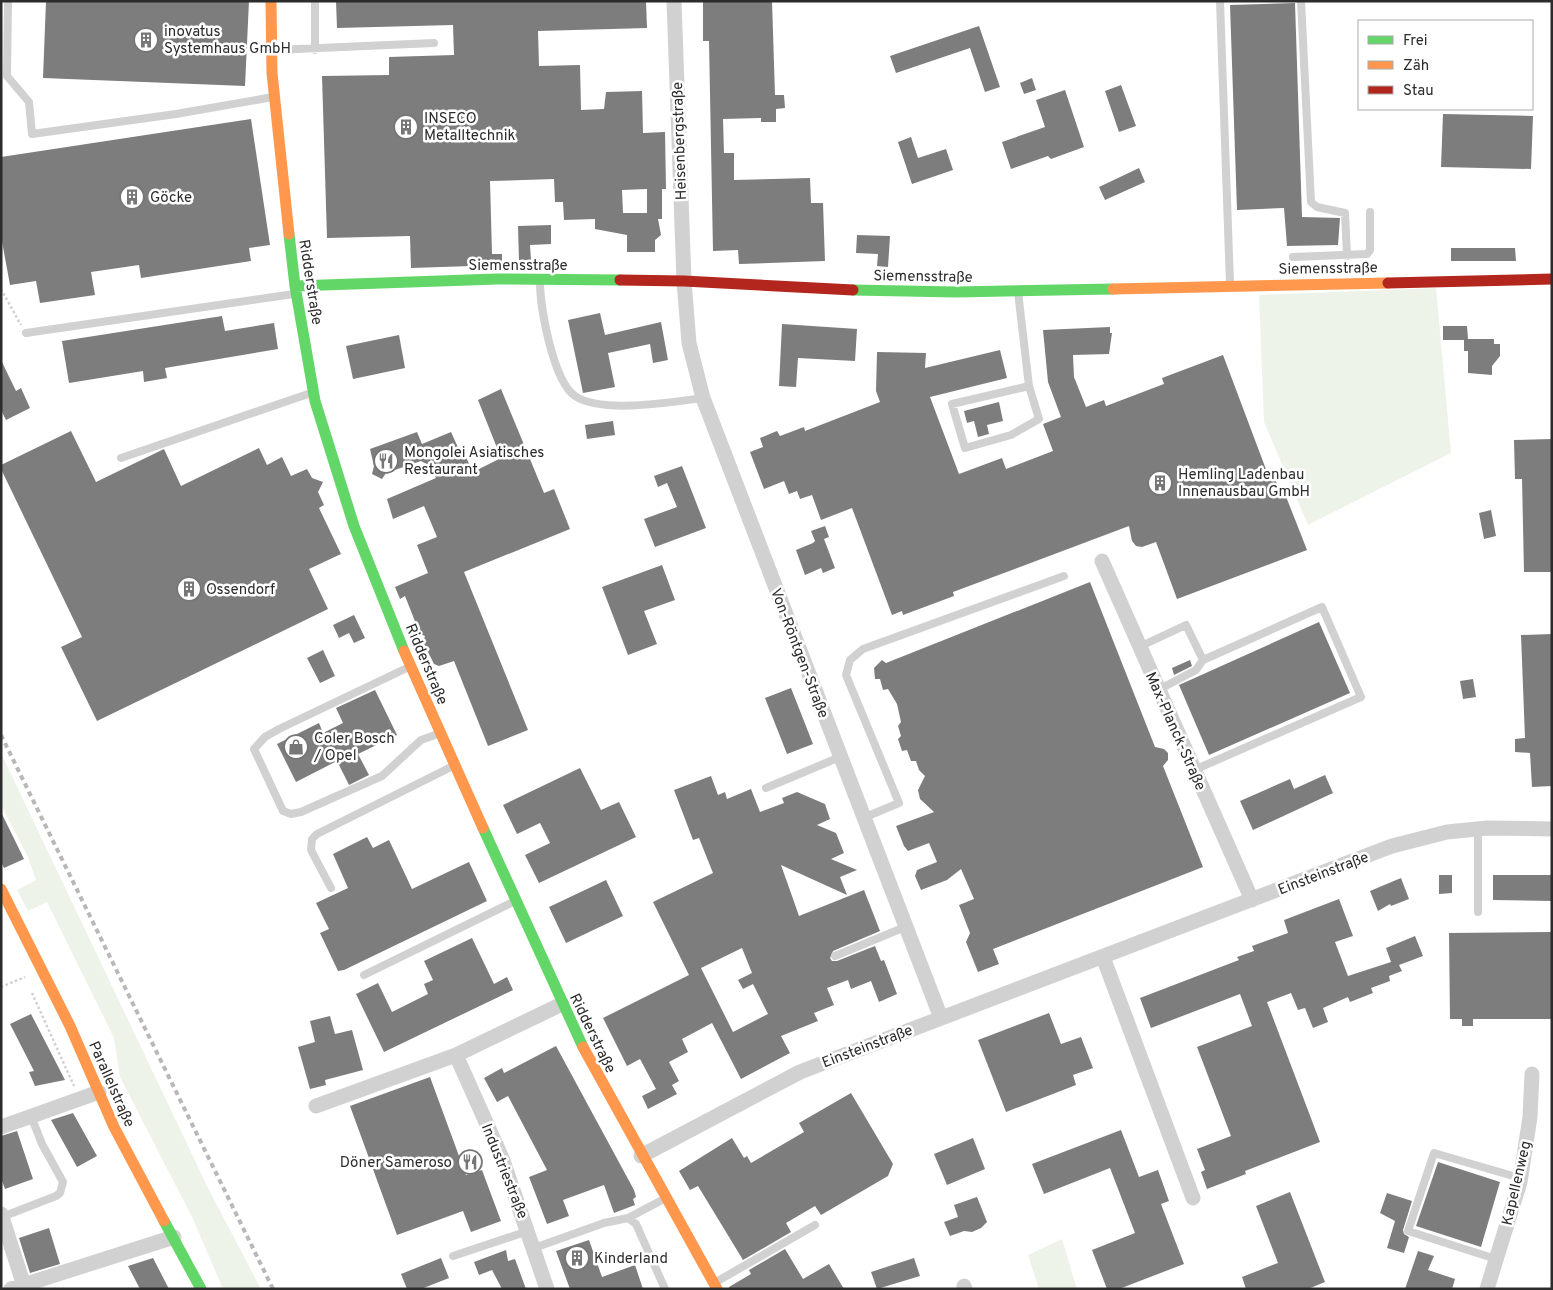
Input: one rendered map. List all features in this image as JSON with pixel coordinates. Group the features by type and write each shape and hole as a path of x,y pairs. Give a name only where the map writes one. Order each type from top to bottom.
{"street":[{"name":"Ridderstraße","path":"271,1 275,96 296,290 313,392 354,526 410,666 562,1004 596,1073 641,1156 715,1286"},
{"name":"Heisenbergstraße","path":"674,1 684,281"},
{"name":"Siemensstraße","path":"296,290 540,280 684,281 810,289 956,292 1552,279"},
{"name":"Von-Röntgen-Straße","path":"684,281 689,343 703,398 941,1018"},
{"name":"Max-Planck-Straße","path":"1102,561 1138,647 1252,900"},
{"name":"Einsteinstraße","path":"641,1156 800,1072 1103,958 1392,846 1447,832 1478,829 1552,829"},
{"name":"Parallelstraße","path":"1,889 70,1026 114,1127 202,1289"},
{"path":"1103,958 1193,1198"},
{"path":"316,1106 456,1055 562,1004"},
{"name":"Industriestraße","path":"456,1055 502,1158 547,1289"},
{"name":"Kapellenweg","path":"1487,1289 1520,1178 1530,1117 1532,1074"},
{"path":"1,1127 99,1092"},
{"path":"2,1215 20,1287 174,1238"}],"lane":[{"path":"8,1 7,76 29,102 32,134 176,114 275,96"},
{"path":"315,1 315,50"},
{"path":"1220,1 1230,286"},
{"path":"1301,1 1311,202 1317,207 1345,213 1347,256"},
{"path":"272,50 315,50 434,43"},
{"path":"1293,257 1364,255 1370,250 1370,212"},
{"path":"540,280 540,301 553,355 562,377 574,395 587,401 623,405 662,404 703,398"},
{"path":"26,333 296,290"},
{"path":"1018,290 1029,386 1039,419 1011,435 965,448 952,404 1029,386"},
{"path":"121,458 217,423 313,392"},
{"path":"863,818 899,803 846,675 850,660 863,649 1064,576"},
{"path":"1158,690 1196,670 1203,660 1322,607 1361,698 1194,770"},
{"path":"1138,647 1186,625 1203,660"},
{"path":"410,666 279,729 265,737 254,749 284,811 291,814 301,812 382,776 421,740 440,733"},
{"path":"766,788 840,757"},
{"path":"330,888 311,850 312,839 318,834 454,766"},
{"path":"1478,829 1478,912"},
{"path":"364,976 515,901"},
{"path":"835,956 906,926"},
{"path":"2,1215 56,1196 63,1187 63,1182 42,1144 31,1116"},
{"path":"1496,1259 1408,1230 1434,1153 1520,1178"},
{"path":"534,1248 604,1223 628,1218 665,1198"},
{"path":"628,1218 636,1224 665,1289"},
{"path":"715,1286 815,1225"},
{"path":"453,1256 528,1231"}],"path":[{"path":"1,288 10,308 26,333"},
{"path":"1,987 25,977"}],"shaded area":[{"path":"1436,288 1451,453 1308,525 1264,422 1259,295"},
{"path":"1,753 209,1190 261,1289 223,1289 193,1219 120,1077 114,1038 47,902 28,911 17,890 36,880 28,857 1,805"},
{"path":"1062,1239 1077,1289 1039,1289 1028,1255"}],"building":[{"name":"inovatus Systemhaus GmbH","path":"46,1 249,1 245,86 43,78"},
{"path":"336,1 646,1 647,28 538,31 539,66 580,65 581,110 604,109 606,92 642,91 643,133 665,132 666,189 662,189 662,219 658,219 661,235 655,240 655,252 627,252 627,235 595,229 595,219 564,220 563,202 555,202 554,179 490,181 492,254 502,254 502,265 411,268 410,236 327,238 322,76 389,75 389,57 454,55 453,25 337,28","holes":["647,189 647,213 623,213 622,190"]},
{"path":"703,1 772,1 775,95 784,95 785,108 776,109 776,122 761,122 761,118 723,119 724,153 734,153 734,180 810,178 811,203 823,203 825,261 739,264 738,250 713,251 709,41 703,41"},
{"path":"1295,3 1302,217 1340,218 1338,245 1287,246 1284,208 1237,210 1230,5"},
{"path":"979,26 1000,87 985,92 970,48 896,73 890,56"},
{"path":"1032,78 1036,90 1024,94 1020,83"},
{"path":"1121,85 1136,126 1119,132 1105,91"},
{"path":"1065,90 1084,147 1051,159 1048,156 1011,169 1002,142 1045,127 1036,100"},
{"path":"1443,114 1533,116 1531,169 1441,167"},
{"name":"Göcke","path":"251,119 270,245 249,248 251,261 141,278 139,265 91,272 95,295 40,303 36,281 10,285 1,236 1,157"},
{"path":"911,137 918,158 946,149 953,170 912,184 898,142"},
{"path":"1139,168 1145,182 1105,200 1099,187"},
{"path":"551,225 551,244 530,245 531,260 519,260 518,226"},
{"path":"857,235 890,236 888,267 877,266 878,254 856,253"},
{"path":"1451,248 1515,248 1516,261 1451,261"},
{"path":"600,313 605,335 661,322 668,360 653,363 650,344 608,353 615,387 583,393 568,320"},
{"path":"222,316 225,331 274,323 278,349 165,368 167,378 144,382 143,371 69,383 62,341"},
{"path":"782,324 857,329 855,361 798,358 796,387 779,386"},
{"path":"1443,326 1467,326 1468,339 1494,339 1494,344 1500,344 1500,356 1492,366 1492,375 1468,373 1468,351 1464,351 1464,340 1443,340"},
{"path":"1110,327 1110,333 1112,333 1109,354 1073,355 1074,377 1086,407 1104,400 1106,406 1164,384 1162,378 1223,355 1267,472 1272,470 1281,495 1285,494 1307,550 1177,599 1156,542 1142,547 1136,546 1132,541 1129,526 953,592 954,596 903,615 902,611 892,615 852,508 821,520 812,495 800,499 797,491 789,494 784,481 764,489 750,452 763,447 760,438 777,431 780,436 804,427 805,431 880,402 876,391 877,352 926,353 925,368 1000,350 1007,378 930,397 959,474 1002,458 1006,469 1053,451 1043,424 1061,417 1048,382 1043,330"},
{"path":"399,335 405,368 353,379 346,346"},
{"path":"1,360 16,391 21,388 30,408 6,420 1,410"},
{"path":"501,389 544,493 554,489 570,529 464,572 528,730 488,746 454,661 439,666 434,664 423,642 425,636 420,634 405,596 400,599 395,587 428,573 417,545 437,537 424,506 393,519 387,499 436,478 430,466 421,461 386,473 382,479 372,474 374,466 370,449 417,432 422,444 451,432 461,454 464,453 473,472 501,458 478,400"},
{"path":"999,402 1003,421 987,425 989,434 978,437 974,421 967,423 964,411"},
{"path":"613,421 615,435 587,439 585,425"},
{"name":"Ossendorf","path":"71,431 96,482 164,449 181,486 259,448 267,465 282,457 291,476 307,469 312,478 323,482 318,492 324,505 319,508 341,554 309,569 328,609 97,721 61,647 82,637 1,469 1,465"},
{"path":"1552,439 1552,572 1524,572 1522,479 1515,479 1514,440"},
{"path":"682,466 706,528 655,547 644,519 677,507 667,483 658,487 654,476"},
{"path":"1491,510 1496,536 1484,539 1479,513"},
{"path":"825,526 829,537 824,539 835,568 823,573 821,568 805,575 796,550 813,543 815,541 811,531"},
{"path":"662,565 675,600 644,611 657,644 628,655 602,587"},
{"path":"1090,582 1155,747 1164,749 1168,753 1168,760 1163,766 1203,867 993,949 999,964 978,972 966,942 970,933 959,905 974,899 961,869 947,880 921,890 915,876 917,870 937,862 929,843 908,851 896,826 934,812 920,799 918,790 925,776 919,770 916,761 911,761 907,750 902,751 898,739 901,736 898,726 901,722 897,704 888,689 883,690 880,679 875,679 874,668 882,660 886,663"},
{"path":"354,615 365,638 354,643 349,633 339,638 333,625"},
{"path":"1319,622 1350,693 1209,755 1179,685"},
{"path":"1552,634 1552,786 1532,787 1530,753 1515,752 1515,739 1525,738 1521,635"},
{"path":"323,650 335,676 320,683 307,658"},
{"path":"1190,660 1192,666 1174,675 1172,668"},
{"path":"1473,679 1476,697 1463,699 1460,681"},
{"path":"791,688 813,744 787,754 765,698"},
{"path":"375,690 397,735 358,754 369,775 349,785 337,761 296,782 277,744 319,723 323,733 343,723 336,708"},
{"path":"580,768 601,810 619,802 636,837 539,883 525,855 550,843 540,823 517,834 503,805"},
{"path":"1325,775 1333,793 1253,830 1240,801 1290,779 1294,789"},
{"path":"711,776 718,795 725,792 727,799 751,789 760,812 784,803 782,798 797,792 825,804 830,819 817,825 836,833 844,853 831,859 857,870 840,877 847,895 781,865 799,916 864,890 880,931 833,951 830,958 832,961 837,961 875,946 881,961 884,960 897,994 879,1002 871,981 851,989 848,980 827,988 834,1005 814,1013 818,1021 781,1036 790,1053 741,1079 712,1023 682,1039 688,1052 669,1062 679,1081 672,1085 677,1094 648,1109 642,1096 656,1089 640,1059 627,1066 603,1018 689,975 653,902 713,873 699,838 693,840 674,790","holes":["742,948 752,973 738,980 743,989 753,984 768,1014 733,1032 701,968"]},
{"path":"1,812 24,859 4,868 1,862"},
{"path":"367,837 373,848 389,840 412,889 469,862 487,901 344,970 338,971 320,933 329,929 316,903 348,888 333,854"},
{"path":"1439,875 1452,875 1452,893 1439,894"},
{"path":"1493,875 1552,875 1552,901 1493,900"},
{"path":"1401,878 1409,899 1391,906 1390,904 1378,911 1370,891"},
{"path":"606,880 623,916 566,943 549,907"},
{"path":"1339,899 1353,936 1335,942 1348,976 1391,962 1386,948 1415,936 1423,956 1399,965 1402,971 1389,976 1390,981 1371,988 1373,993 1350,1002 1348,997 1323,1008 1328,1022 1313,1028 1305,1008 1298,1010 1291,993 1267,1002 1320,1142 1245,1171 1246,1174 1207,1189 1201,1172 1205,1170 1197,1149 1231,1136 1197,1047 1252,1026 1240,994 1151,1028 1140,998 1239,960 1237,957 1254,951 1252,946 1288,933 1284,920"},
{"path":"1552,932 1552,1019 1473,1019 1473,1026 1462,1026 1462,1019 1450,1019 1449,933"},
{"path":"472,938 494,984 507,977 513,990 384,1052 356,994 378,983 392,1012 428,994 424,984 433,980 424,961"},
{"path":"1049,1013 1061,1044 1081,1037 1093,1068 1073,1075 1076,1085 1006,1112 978,1040"},
{"path":"31,1014 65,1080 35,1086 29,1072 34,1071 10,1024"},
{"path":"330,1016 335,1034 352,1030 363,1070 325,1080 326,1085 310,1089 298,1047 315,1042 310,1021"},
{"path":"556,1046 634,1190 636,1197 633,1199 635,1205 614,1213 604,1185 563,1200 569,1216 547,1224 529,1177 547,1170 508,1096 497,1102 484,1078 502,1068 504,1073"},
{"path":"430,1077 466,1175 482,1170 501,1221 471,1232 463,1211 397,1235 350,1106"},
{"path":"851,1093 893,1164 888,1176 821,1215 815,1206 786,1223 791,1232 743,1260 698,1186 690,1190 679,1171 732,1138 744,1158 747,1156 751,1163 804,1132 799,1123"},
{"path":"73,1113 97,1156 77,1167 51,1120"},
{"path":"1121,1130 1139,1177 1158,1170 1169,1201 1161,1204 1184,1264 1119,1289 1107,1289 1092,1250 1135,1233 1110,1168 1044,1194 1032,1164"},
{"path":"17,1131 33,1179 5,1189 1,1178 1,1136"},
{"path":"973,1138 985,1169 947,1185 934,1154"},
{"path":"1438,1162 1500,1182 1481,1247 1416,1226"},
{"path":"1290,1192 1325,1282 1308,1289 1246,1289 1242,1277 1278,1263 1256,1206"},
{"path":"1387,1193 1412,1201 1403,1230 1404,1234 1409,1237 1404,1253 1387,1248 1395,1221 1380,1213"},
{"path":"977,1197 987,1222 981,1228 972,1232 964,1231 950,1236 944,1222 958,1217 954,1205"},
{"path":"49,1228 60,1264 30,1273 19,1238"},
{"name":"Kinderland","path":"589,1240 602,1277 635,1265 643,1289 570,1289 556,1251"},
{"path":"785,1249 803,1279 829,1264 844,1289 729,1289 729,1287 751,1274 749,1270"},
{"path":"506,1250 508,1261 515,1259 526,1289 502,1289 492,1270 479,1275 474,1262"},
{"path":"1418,1251 1434,1256 1428,1270 1455,1279 1452,1289 1405,1289"},
{"path":"153,1258 169,1289 140,1289 128,1266"},
{"path":"441,1258 449,1278 421,1289 407,1289 401,1274"},
{"path":"914,1258 920,1276 877,1289 871,1272"}],"railway":[{"path":"1,735 273,1289"}],"traffic: fast":[{"path":"289,234 295,286 315,401 354,526 404,651"},
{"path":"295,286 497,279 620,280"},
{"path":"853,290 956,292 1113,289"},
{"path":"483,828 583,1047"},
{"path":"164,1221 201,1289"}],"traffic: slow":[{"path":"271,1 272,73 289,234"},
{"path":"1113,289 1388,283"},
{"path":"404,651 483,828"},
{"path":"1,889 70,1026 114,1127 164,1221"},
{"path":"583,1047 717,1289"}],"traffic: jam":[{"path":"1388,283 1552,279"},
{"path":"620,280 684,281 853,290"}],"place":[{"name":"inovatus Systemhaus GmbH","path":"146,40"},
{"name":"INSECO Metalltechnik","path":"406,127"},
{"name":"Göcke","path":"132,197"},
{"name":"Mongolei Asiatisches Restaurant","path":"386,461"},
{"name":"Hemling Ladenbau Innenausbau GmbH","path":"1160,483"},
{"name":"Ossendorf","path":"189,589"},
{"name":"Coler Bosch / Opel","path":"296,747"},
{"name":"Döner Sameroso","path":"470,1162"},
{"name":"Kinderland","path":"577,1258"}]}
